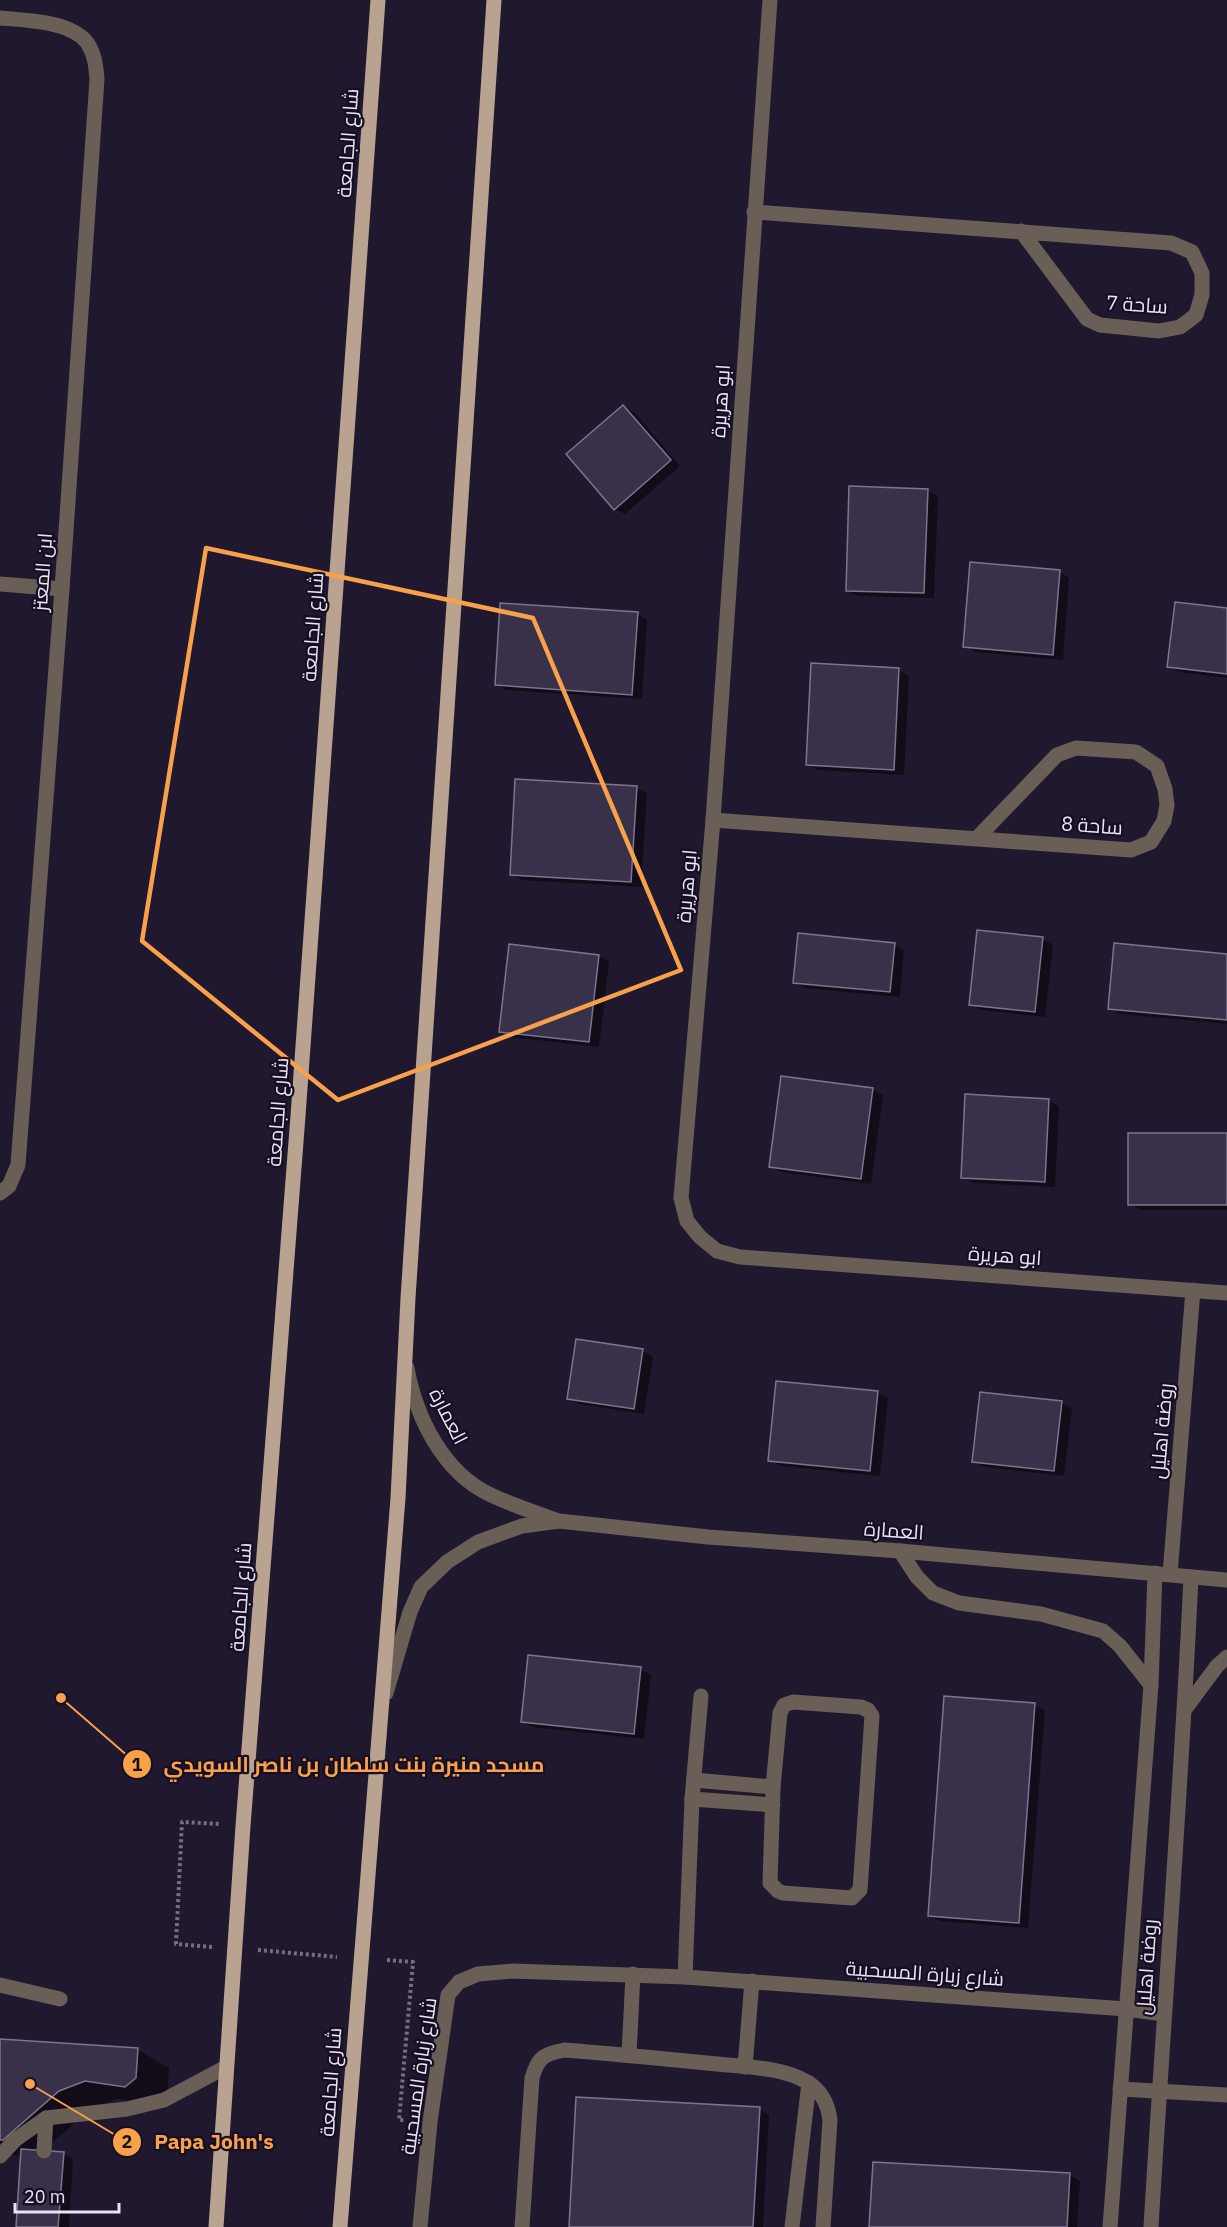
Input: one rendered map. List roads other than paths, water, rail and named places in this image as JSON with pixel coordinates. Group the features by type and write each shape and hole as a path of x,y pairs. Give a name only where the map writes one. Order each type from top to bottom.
{"main road":[{"name":"شارع الجامعة","path":"216,2227 243,1826 296,1151 378,0"},
{"name":"شارع الجامعة","path":"340,2227 398,1498 408,1298 494,0"}],"street":[{"name":"ابو هريرة","path":"770,0 713,820 681,1198 687,1221 700,1237 717,1251 740,1257 1227,1293"},
{"name":"ابن المعتز","path":"0,18 42,21 68,29 87,42 96,60 97,79 62,589 18,1165 9,1186 0,1193"},
{"name":"ساحة 7","path":"754,212 1021,231 1171,243 1191,252 1202,273 1202,295 1196,315 1180,327 1159,331 1100,325 1087,319 1021,231"},
{"path":"0,584 62,589"},
{"name":"ساحة 8","path":"713,820 1131,850 1151,842 1164,821 1167,805 1165,789 1157,766 1136,752 1076,748 1057,755 977,838"},
{"name":"روضة اهليل","path":"1110,2227 1151,1685 1193,1290"},
{"name":"العمارة","path":"408,1298 405,1355 410,1383 430,1435 442,1453 455,1470 489,1494 559,1521"},
{"name":"العمارة","path":"380,1715 410,1612 422,1587 447,1562 478,1542 522,1526 559,1521 708,1537 900,1551 1227,1580"},
{"path":"900,1551 917,1577 933,1593 959,1603 1041,1614 1103,1631 1120,1646 1151,1685"},
{"name":"روضة اهليل","path":"1151,2227 1185,1709 1191,1577"},
{"path":"1185,1709 1217,1666 1227,1657"},
{"path":"685,1977 692,1799 701,1696"},
{"path":"793,1702 861,1707 868,1710 872,1716 858,1894 852,1898 783,1893 773,1888 770,1879 773,1804 780,1713 784,1706 793,1702"},
{"path":"694,1780 773,1787"},
{"path":"692,1799 773,1804"},
{"name":"شارع زبارة المسحبية","path":"420,2227 430,2122 448,1995 459,1982 478,1974 513,1971 685,1977 1126,2009 1164,2014"},
{"path":"629,2055 633,1974"},
{"path":"745,2067 752,1981"},
{"path":"0,1985 60,1999"},
{"path":"522,2227 532,2078 536,2063 547,2054 564,2050 745,2067 795,2076 809,2083 825,2100 830,2120 823,2227"},
{"path":"0,2156 15,2140 46,2118 128,2109 164,2100 226,2067"},
{"path":"792,2227 809,2083"},
{"path":"1120,2089 1227,2095"},
{"path":"44,2151 46,2118"}],"place":[{"name":"مسجد منيرة بنت سلطان بن ناصر السويدي","path":"61,1698"},
{"name":"Papa John's","path":"30,2084"}]}
